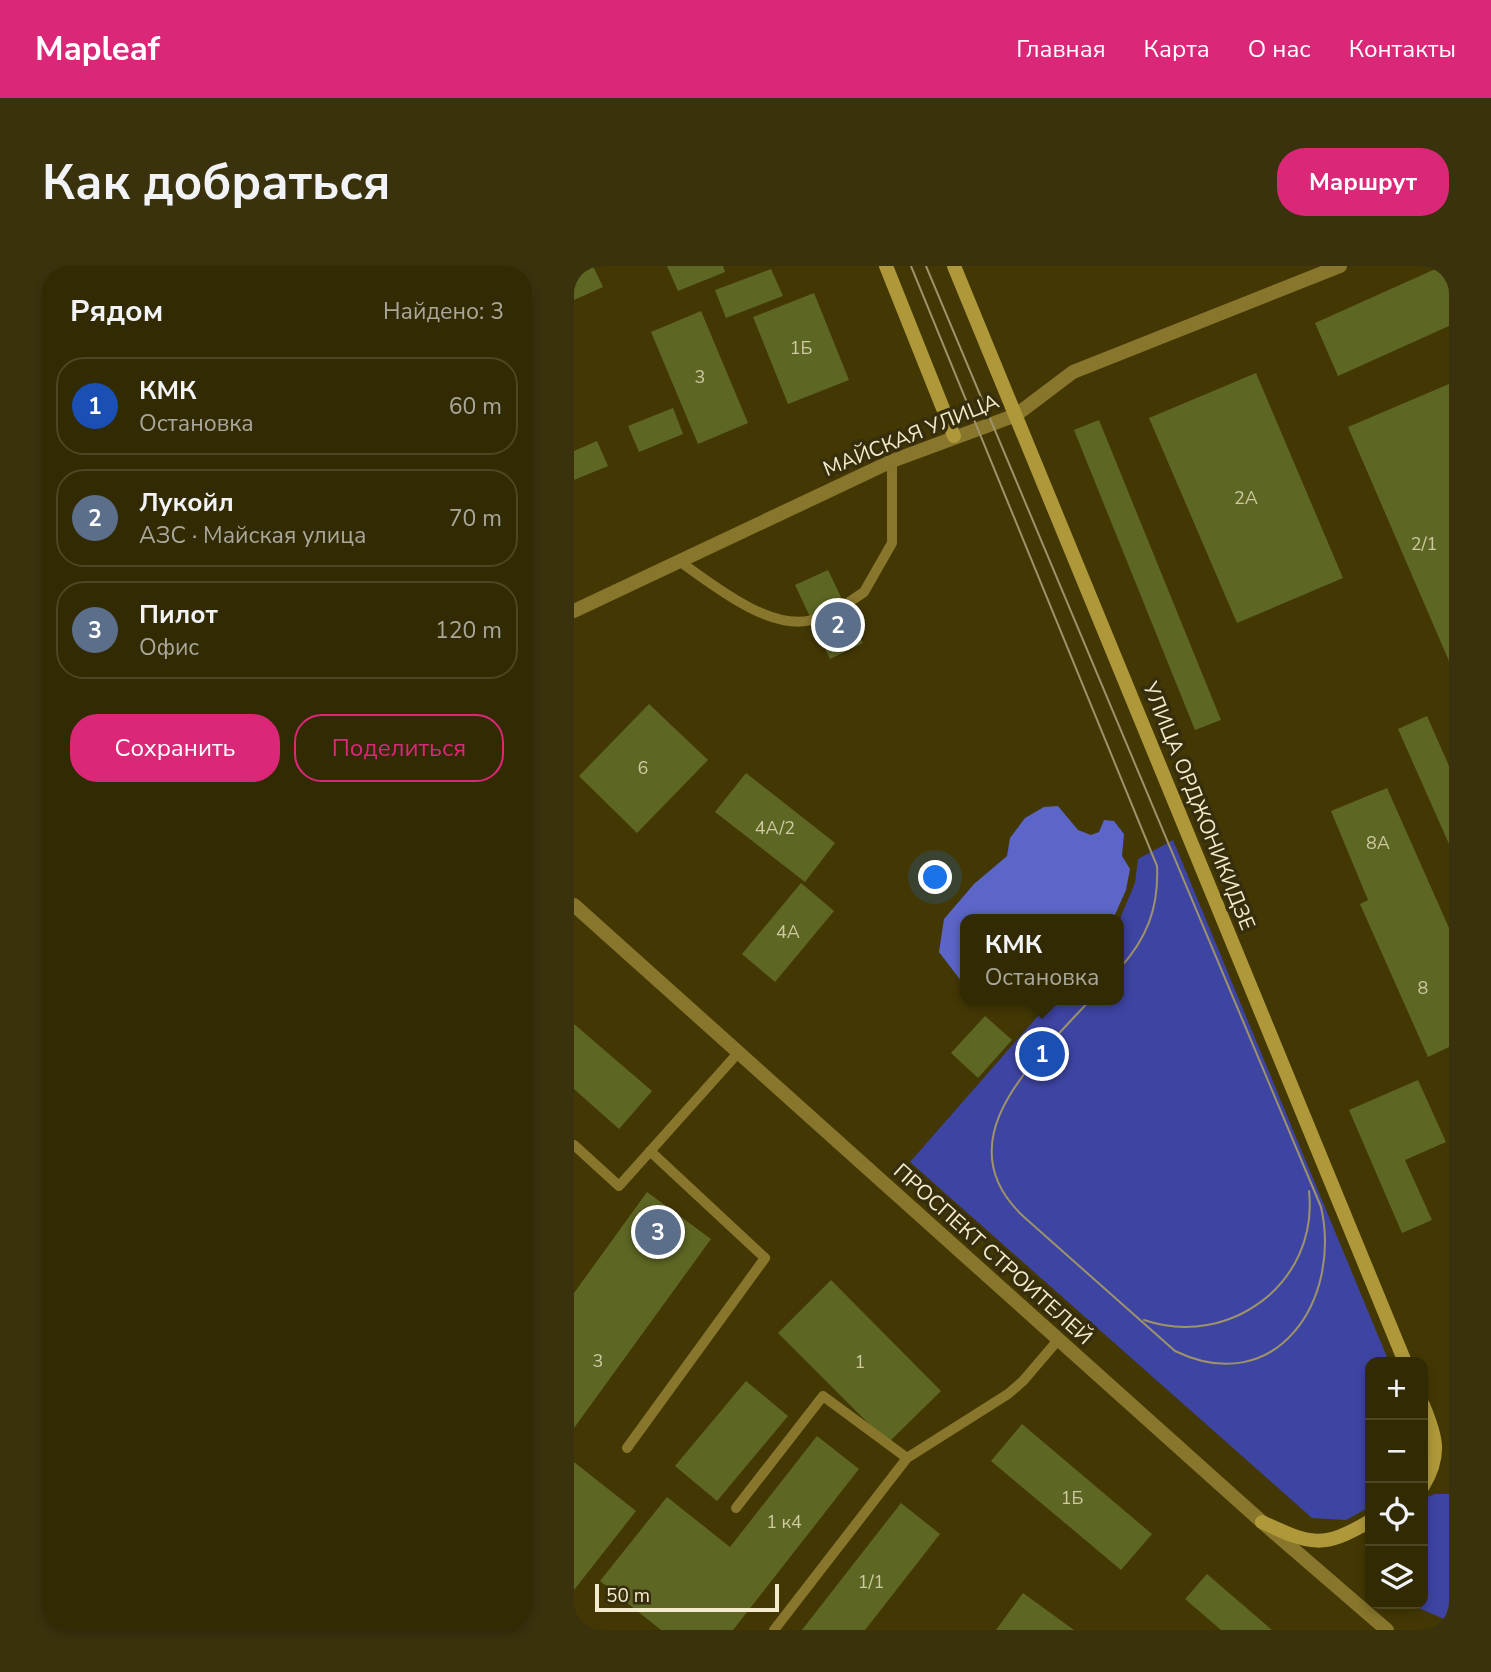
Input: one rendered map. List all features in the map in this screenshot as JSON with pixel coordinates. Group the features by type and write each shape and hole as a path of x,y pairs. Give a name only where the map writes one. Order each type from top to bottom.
{"main road":[{"path":"886,266 954,436"},
{"name":"УЛИЦА ОРДЖОНИКИДЗЕ","path":"954,266 1403,1357"},
{"path":"1428,1417 1436,1436 1449,1452"},
{"path":"1425,1483 1431,1471 1436,1436"},
{"path":"1262,1522 1285,1533 1325,1541 1339,1539 1365,1524"}],"street":[{"name":"МАЙСКАЯ УЛИЦА","path":"574,611 892,461 1016,415 1073,372 1340,266"},
{"name":"ПРОСПЕКТ СТРОИТЕЛЕЙ","path":"574,905 1262,1522 1387,1630"}],"lane":[{"path":"845,605 864,592 892,543 892,461"},
{"path":"679,561 735,601 796,624 812,620"},
{"path":"574,1145 619,1186 738,1053"},
{"path":"627,1448 765,1258 650,1151"},
{"path":"774,1630 907,1458 1008,1394 1023,1381 1058,1340"},
{"path":"736,1507 823,1396 907,1458"}],"shaded area":[{"path":"1058,806 1078,830 1091,835 1099,832 1104,820 1114,821 1124,834 1122,856 1130,869 1126,890 1115,914 960,914 960,979 939,952 944,919 974,884 1007,856 1010,838 1025,818 1044,807"},
{"path":"1173,840 1387,1357 1365,1357 1365,1510 1346,1520 1312,1518 910,1162 1048,1005 1124,1005 1122,914 1135,883 1138,859"},
{"path":"1449,1494 1449,1621 1421,1609 1428,1609 1428,1497"}],"building":[{"path":"574,266 593,266 603,287 574,300"},
{"path":"667,266 723,266 725,272 678,291"},
{"path":"1442,266 1449,266 1449,326 1338,376 1315,323"},
{"path":"771,269 783,296 726,318 715,290"},
{"path":"814,293 849,380 788,404 753,317"},
{"path":"701,311 748,423 698,444 651,332"},
{"path":"1256,373 1343,578 1237,623 1149,418"},
{"path":"1449,384 1449,661 1348,427"},
{"path":"673,408 683,434 639,452 628,426"},
{"path":"1099,420 1221,720 1195,730 1074,430"},
{"path":"597,441 608,466 574,480 574,451"},
{"path":"828,570 863,643 830,659 795,585"},
{"path":"649,704 708,760 637,833 579,776"},
{"path":"1427,716 1449,766 1449,844 1398,729"},
{"path":"746,773 835,843 805,882 715,812"},
{"path":"1387,788 1449,928 1449,1047 1428,1057 1360,904 1368,900 1331,811"},
{"path":"801,883 834,911 775,982 742,954"},
{"path":"985,1016 1012,1040 978,1078 951,1053"},
{"path":"574,1024 652,1091 619,1129 574,1089"},
{"path":"1418,1080 1446,1142 1405,1160 1432,1220 1402,1233 1349,1110"},
{"path":"647,1192 711,1239 574,1428 574,1293"},
{"path":"831,1280 941,1391 888,1443 778,1333"},
{"path":"746,1381 788,1416 717,1501 675,1466"},
{"path":"1022,1424 1152,1534 1121,1570 991,1461"},
{"path":"817,1436 859,1469 733,1630 661,1630 600,1581 667,1497 730,1547"},
{"path":"574,1462 636,1511 574,1590"},
{"path":"901,1503 940,1534 865,1630 802,1630"},
{"path":"1207,1574 1272,1630 1221,1630 1185,1599"},
{"path":"1023,1593 1074,1630 996,1630"}],"tram line":[{"path":"911,266 1157,866 1156,895 1149,922 1137,946 1124,964"},
{"path":"926,266 1321,1207 1325,1242 1321,1275 1311,1306 1294,1332 1272,1351 1244,1362 1211,1363 1175,1351 1024,1217 1001,1188 992,1159 994,1130 1006,1102 1024,1074 1085,1005"},
{"path":"1144,1320 1176,1327 1207,1325 1236,1316 1262,1301 1284,1280 1299,1254 1308,1224 1309,1191"}],"place":[{"name":"Лукойл","path":"838,625"},
{"name":"КМК","path":"1042,1054"},
{"name":"Пилот","path":"658,1232"}]}
